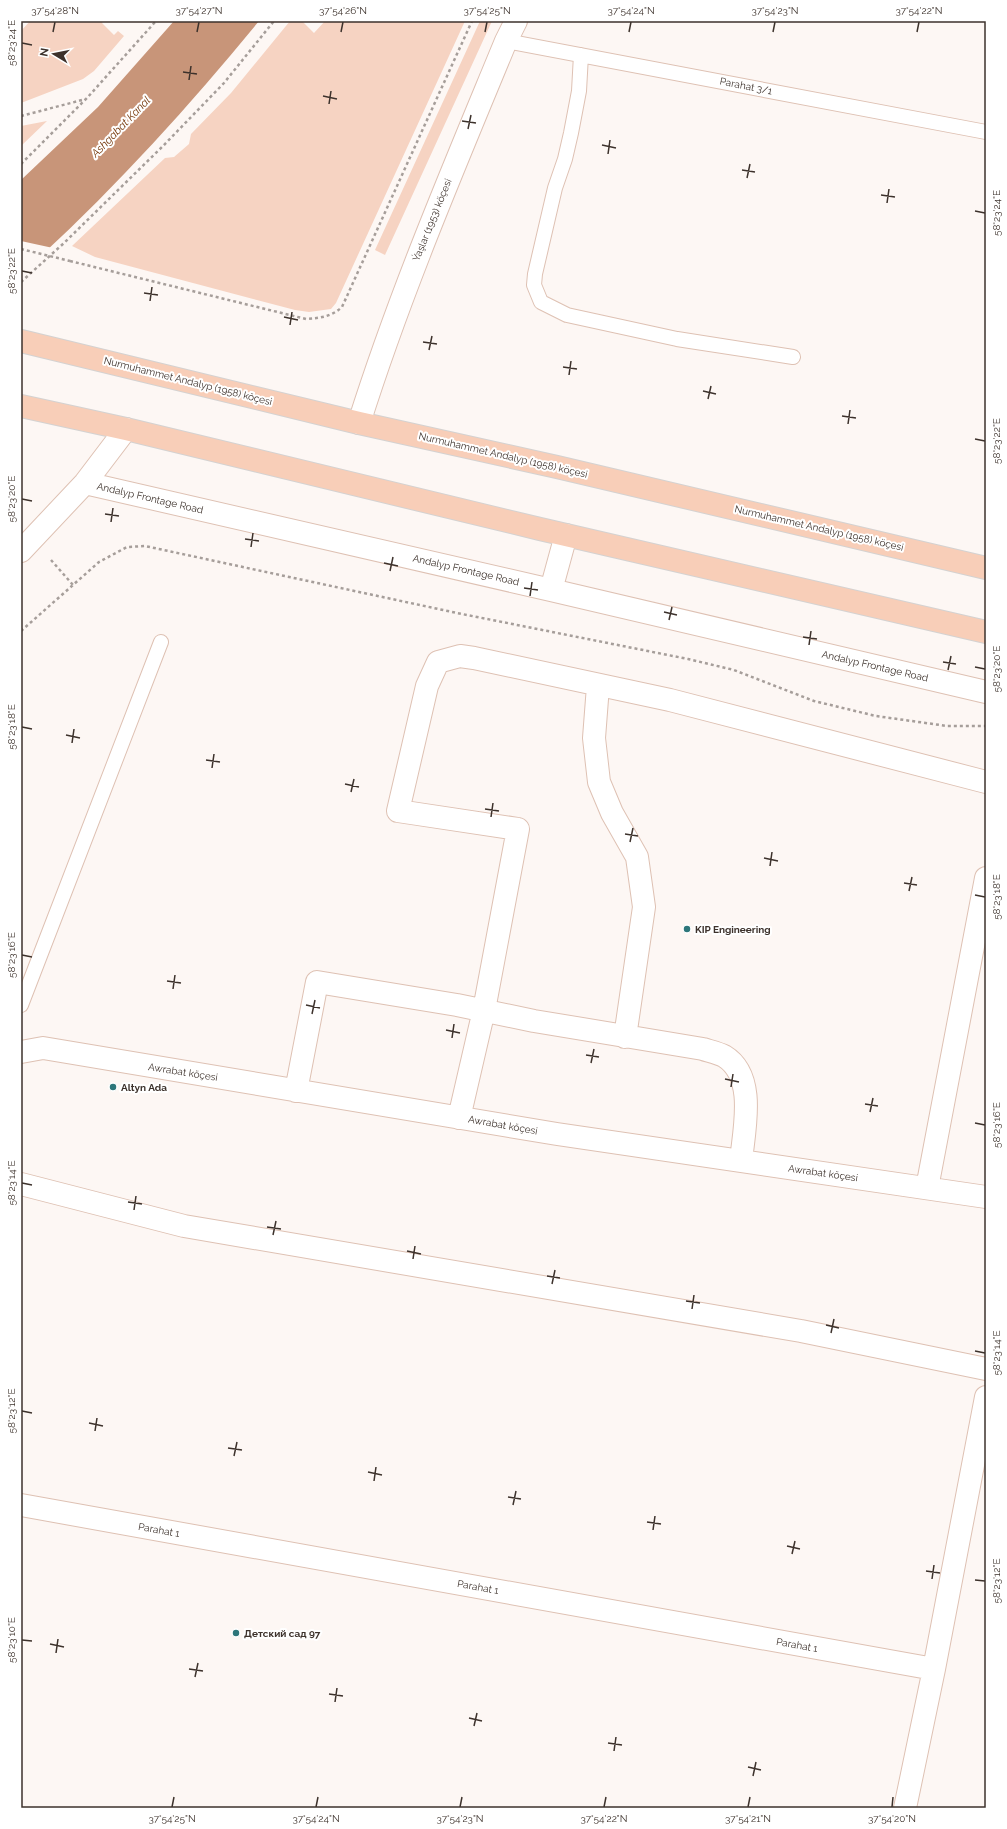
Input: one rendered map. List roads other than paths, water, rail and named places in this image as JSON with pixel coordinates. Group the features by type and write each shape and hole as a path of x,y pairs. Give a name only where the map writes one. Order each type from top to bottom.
{"main road":[{"path":"21,329 47,348"},
{"name":"Nurmuhammet Andalyp (1958) köçesi","path":"21,341 359,423 557,467 986,568"},
{"path":"21,406 126,428 566,535 986,632"}],"street":[{"name":"Ýaşlar (1953) köçesi","path":"359,423 376,370 423,240 506,41 516,21"},
{"path":"21,551 85,483 126,428"},
{"name":"Andalyp Frontage Road","path":"85,483 986,692"},
{"path":"551,590 566,535"},
{"path":"459,1118 484,1010 518,829 398,811 427,686 438,662 460,656 474,658 598,686 670,700 986,782"},
{"path":"598,686 594,738 599,782 612,813 637,857 644,906 625,1037"},
{"path":"926,1188 986,878"},
{"path":"296,1091 317,982 484,1010 534,1021 625,1037 703,1049 722,1055 732,1062 739,1071 744,1082 746,1097 741,1161"},
{"name":"Awrabat köçesi","path":"21,1052 43,1048 557,1134 986,1197"},
{"path":"21,1184 184,1226 801,1331 986,1369"},
{"path":"905,1808 934,1670 986,1397"},
{"name":"Parahat 1","path":"21,1505 934,1670"}],"lane":[{"name":"Parahat 3/1","path":"506,41 986,132"},
{"path":"581,55 579,91 571,133 555,188 535,274 534,284 541,302 567,315 677,339 793,357"},
{"path":"21,1005 161,642"}],"water":[{"name":"Ashgabat Kanal","path":"174,21 259,21 174,120 115,184 21,274 21,180 98,107"}],"place":[{"name":"KIP Engineering","path":"687,929"},
{"name":"Altyn Ada","path":"113,1087"},
{"name":"Детский сад 97","path":"236,1633"}]}
